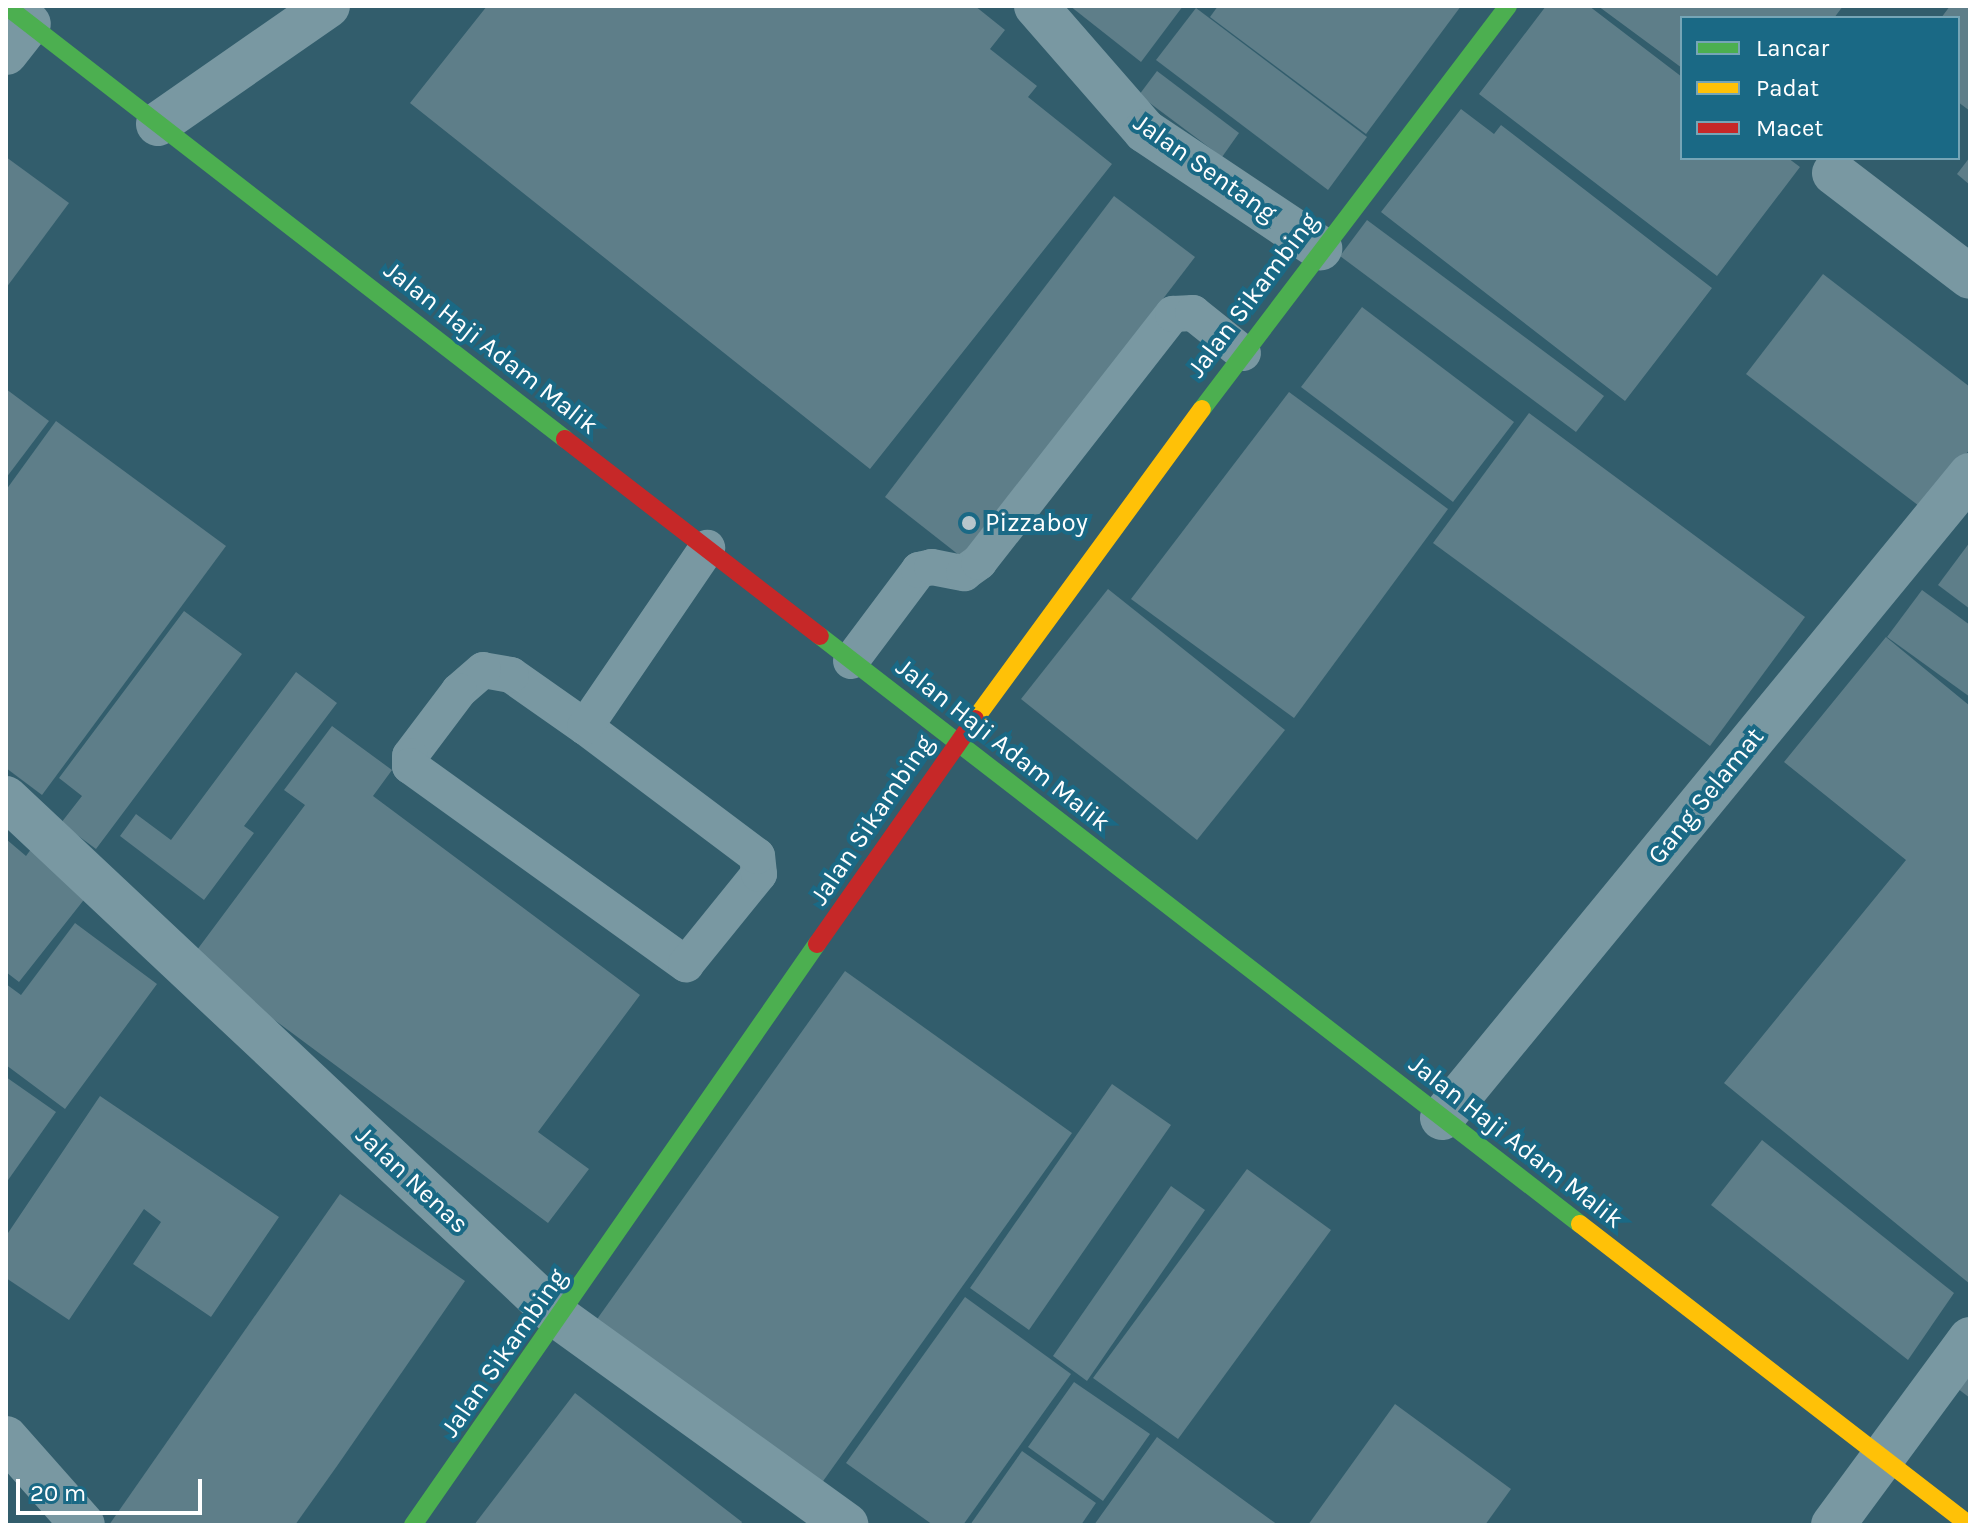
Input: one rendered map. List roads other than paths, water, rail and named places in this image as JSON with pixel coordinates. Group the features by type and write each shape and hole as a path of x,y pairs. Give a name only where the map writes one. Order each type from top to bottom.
{"main road":[{"name":"Jalan Sikambing","path":"413,1525 561,1319 958,742 1320,248 1508,6"},
{"name":"Jalan Haji Adam Malik","path":"14,28 158,124 1969,1525"}],"street":[{"path":"158,124 328,6"},
{"name":"Jalan Sentang","path":"1036,6 1145,131 1320,248"},
{"path":"1834,173 1970,277"},
{"name":"Gang Selamat","path":"1442,1118 1970,475"},
{"name":"Jalan Nenas","path":"6,798 561,1319 847,1525"},
{"path":"1833,1525 1970,1339"},
{"path":"6,1438 83,1525"}],"lane":[{"path":"851,661 919,570 932,567 964,573 979,562 1173,314 1193,313 1243,353"},
{"path":"585,727 707,548"},
{"path":"483,670 511,675 585,727 757,856 759,874 686,964 410,766 410,756 459,691 483,670"}],"place":[{"name":"Pizzaboy","path":"969,523"}]}
